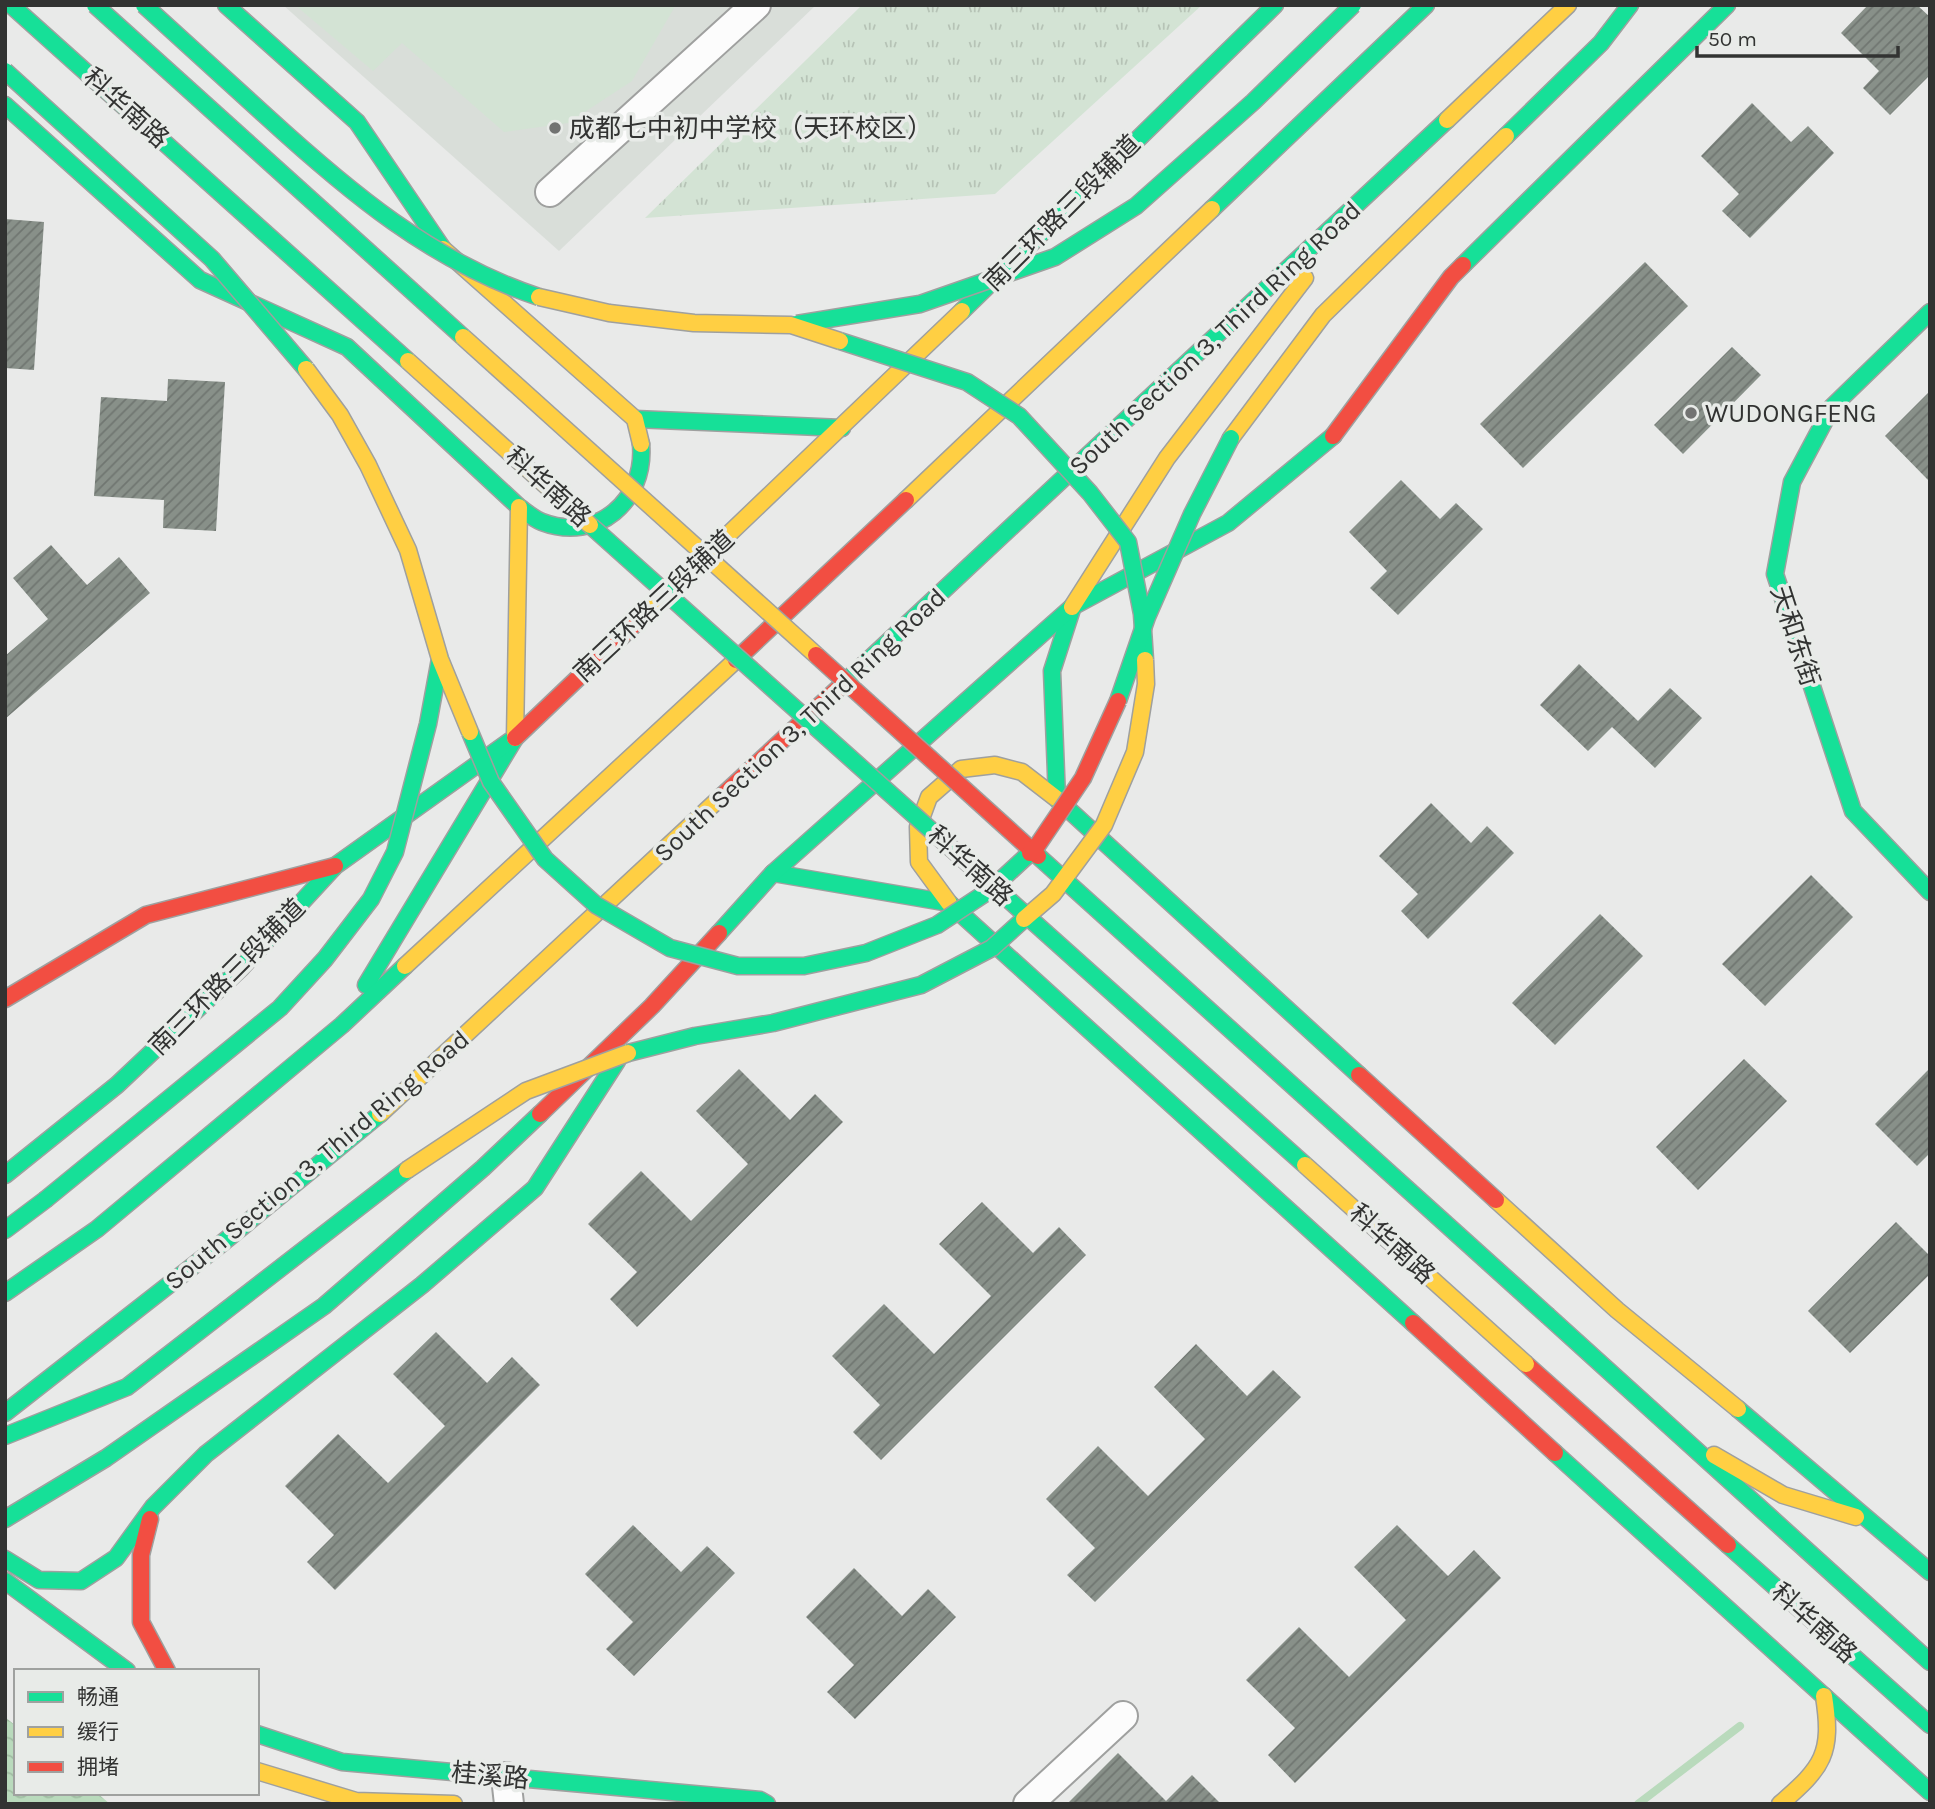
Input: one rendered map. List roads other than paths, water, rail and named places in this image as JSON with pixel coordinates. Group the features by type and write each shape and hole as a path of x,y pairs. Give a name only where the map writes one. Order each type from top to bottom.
{"main road":[{"name":"科华南路","path":"11,5 1930,1725"},
{"name":"科华南路","path":"95,5 1930,1662"},
{"path":"144,5 335,179 399,227 473,271 537,296 609,313 694,323 791,325 920,304 1055,257 1136,206 1253,102 1353,5"},
{"path":"5,105 200,280 347,347 519,507 540,522 567,528 595,524 620,507 639,480 642,447 635,419 447,255 357,122 226,5"},
{"name":"南三环路三段辅道","path":"5,1175 126,1076 241,968 335,866 514,738 842,428 1275,5"},
{"path":"5,1293 97,1229 342,1025 846,558 1426,5"},
{"name":"South Section 3, Third Ring Road","path":"5,1413 386,1109 1373,191 1568,5"},
{"path":"5,71 212,259 296,355 340,415 368,465 408,550 440,659 491,782 545,859 596,905 670,948 738,966 804,966 866,953 937,925 990,890 1037,846 1083,778 1116,706 1147,617 1192,514 1231,438 1323,315 1601,43 1630,5"},
{"path":"5,1519 106,1458 324,1306 483,1168 652,1006 773,873 1072,607 1227,523 1335,435 1451,277 1727,5"},
{"path":"1057,799 1052,671 1072,607 1167,458 1373,191"},
{"name":"天和东街","path":"1930,312 1832,407 1792,482 1775,574 1853,811 1930,892"},
{"path":"5,1436 127,1387 407,1170 526,1091 625,1054 695,1036 773,1023 921,985 992,948 1054,894 1104,825 1135,752 1146,684 1142,614 1128,542 1090,493 1019,416 967,382 791,325"},
{"path":"635,419 842,428"},
{"path":"342,1025 514,738 519,507"},
{"path":"5,1230 280,1009 326,958 371,899 395,852 428,724 440,659"},
{"path":"1930,1572 1773,1437 1617,1310 1057,799 1022,772 995,765 961,769 929,797 918,827 919,862 949,903 1930,1792"},
{"path":"5,999 146,915 335,866"},
{"path":"773,873 949,903"},
{"path":"5,1559 39,1580 81,1581 116,1558 153,1507 206,1454 422,1286 535,1188 652,1006"},
{"path":"1679,1434 1783,1495 1872,1522"},
{"path":"153,1507 141,1555 141,1622 166,1669"},
{"path":"1708,1528 1713,1554"},
{"path":"1719,1580 1724,1606"},
{"path":"5,1581 124,1669"},
{"path":"1780,1804 1820,1766 1829,1732 1824,1696"},
{"name":"桂溪路","path":"259,1735 342,1762 508,1791 760,1800 767,1804"},
{"name":"桂溪路","path":"259,1773 356,1801 454,1804"}],"street":[{"path":"551,192 756,5"},
{"path":"1028,1804 1124,1716"}],"water":[{"path":"5,1717 14,1724 14,1795 99,1795 110,1804 5,1804"}],"waterway":[{"path":"1638,1804 1740,1726"}],"place":[{"name":"成都七中初中学校（天环校区）","path":"555,128"},
{"name":"WUDONGFENG","path":"1691,413"}]}
